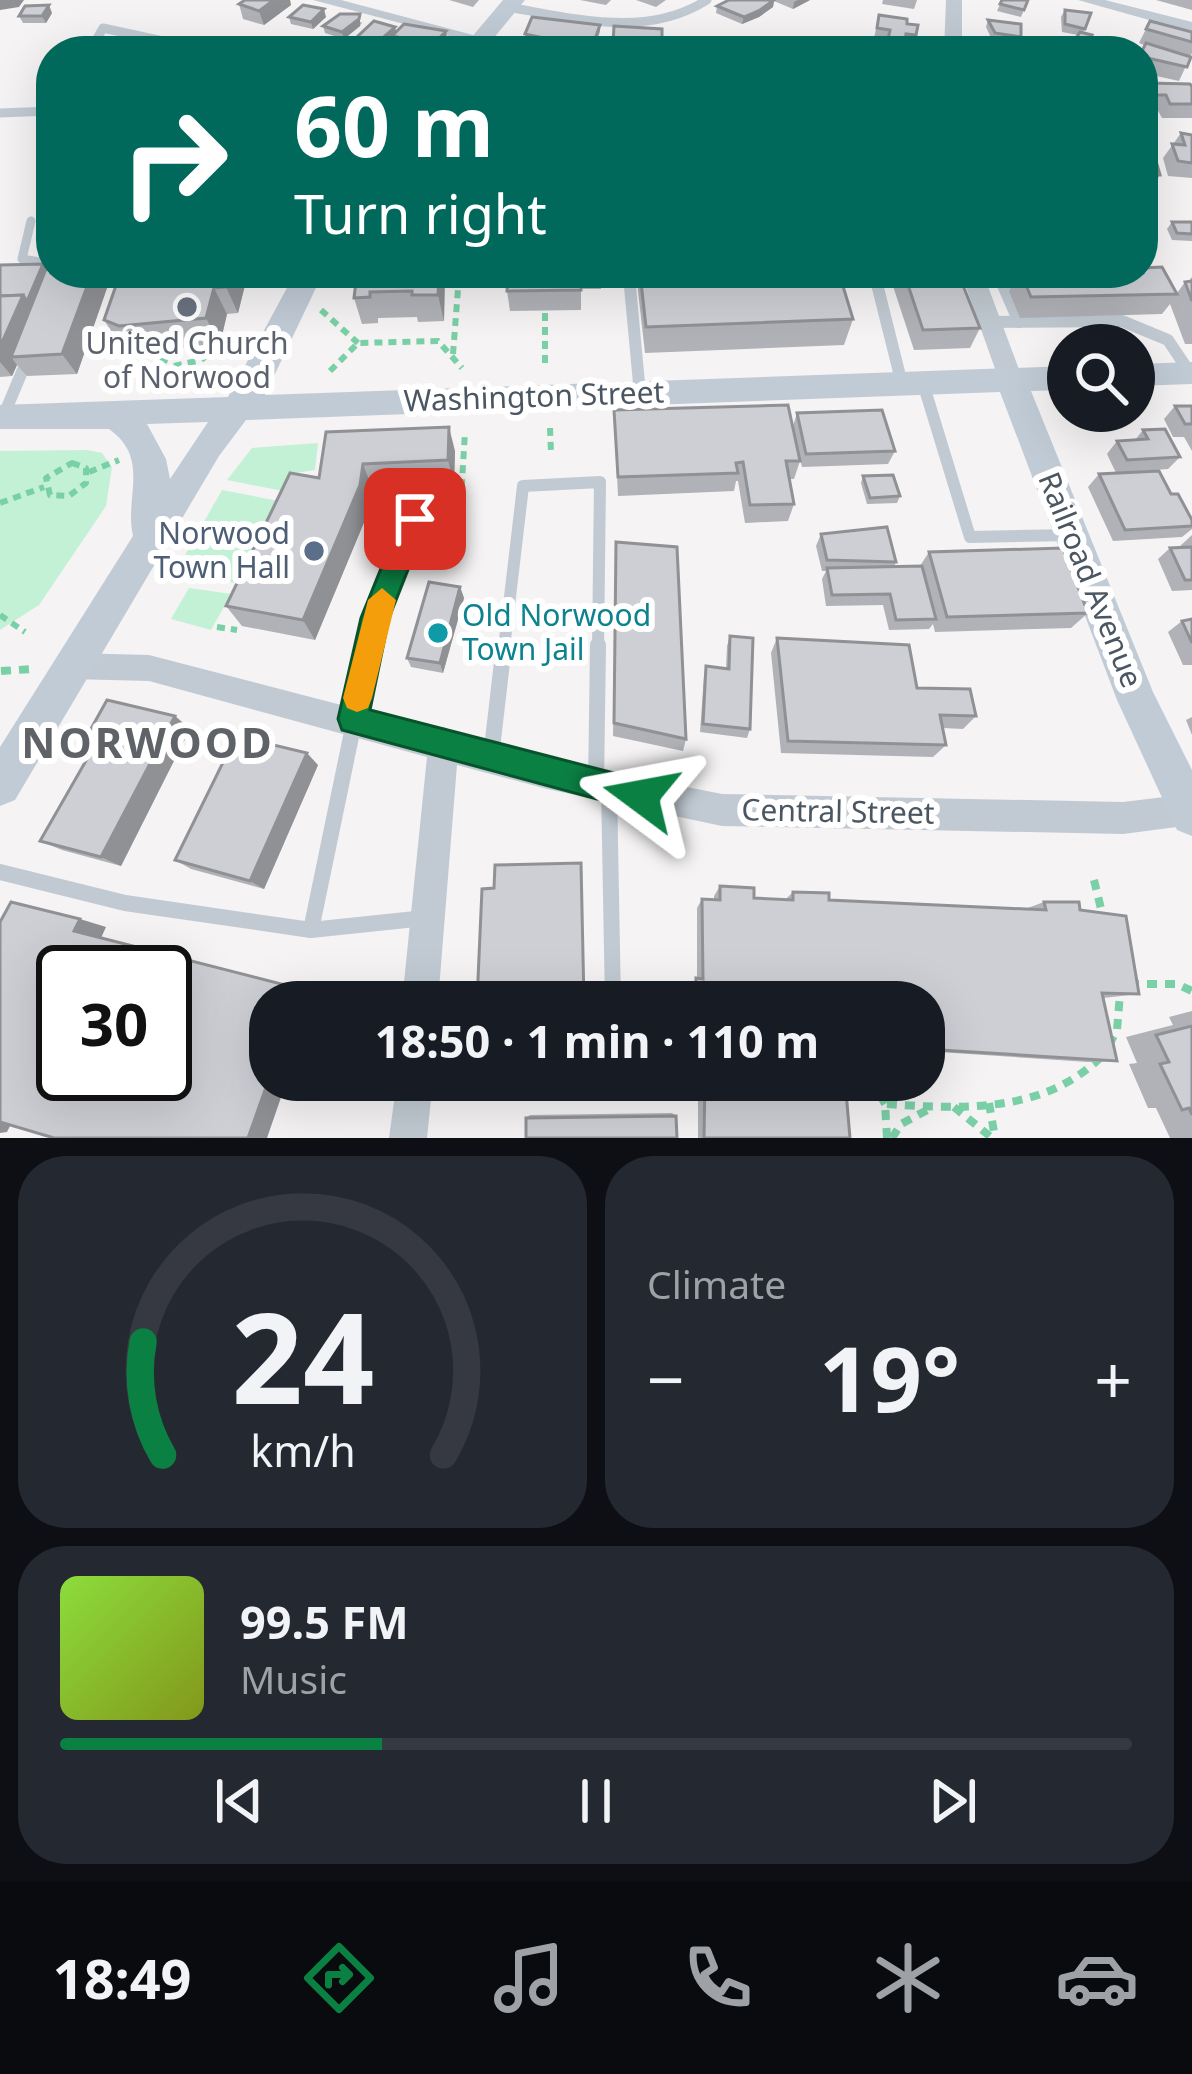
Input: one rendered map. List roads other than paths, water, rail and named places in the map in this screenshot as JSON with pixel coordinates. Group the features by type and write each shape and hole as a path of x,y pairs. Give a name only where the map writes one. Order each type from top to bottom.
{"main road":[{"path":"482,36 510,3"},
{"path":"0,785 71,666 152,566 261,374 293,288"},
{"path":"1155,374 1191,373"},
{"name":"Washington Street","path":"2,417 1047,379"},
{"name":"Railroad Avenue","path":"1011,380 1160,753 1191,813"},
{"path":"91,413 114,416 129,425 149,458 154,502 152,566"}],"street":[{"path":"321,0 445,36"},
{"path":"372,14 388,0"},
{"path":"953,36 954,0"},
{"path":"1086,0 1192,27"},
{"name":"Railroad Avenue","path":"977,288 1011,380"},
{"name":"Central Street","path":"71,666 149,668 603,787 722,810 1123,818 1191,813"},
{"path":"421,981 444,742"},
{"path":"409,1138 413,1101"}],"lane":[{"path":"510,3 640,22 683,16 707,0"},
{"path":"98,36 103,28 140,36"},
{"path":"0,113 36,112"},
{"path":"31,221 22,259 36,261"},
{"path":"629,288 640,394"},
{"path":"876,288 970,537 1072,535"},
{"path":"1004,288 1018,322"},
{"path":"987,322 1131,324 1168,340 1191,373"},
{"path":"2,417 32,347"},
{"path":"491,757 524,486 600,482 603,787 612,981"},
{"path":"311,930 375,618 415,519"},
{"path":"0,872 124,903 311,930 425,917"}],"place":[{"name":"United Church of Norwood","path":"187,307"},
{"name":"Norwood Town Hall","path":"314,551"},
{"name":"Old Norwood Town Jail","path":"438,633"}],"district":[{"name":"NORWOOD","path":"148,743"}]}
